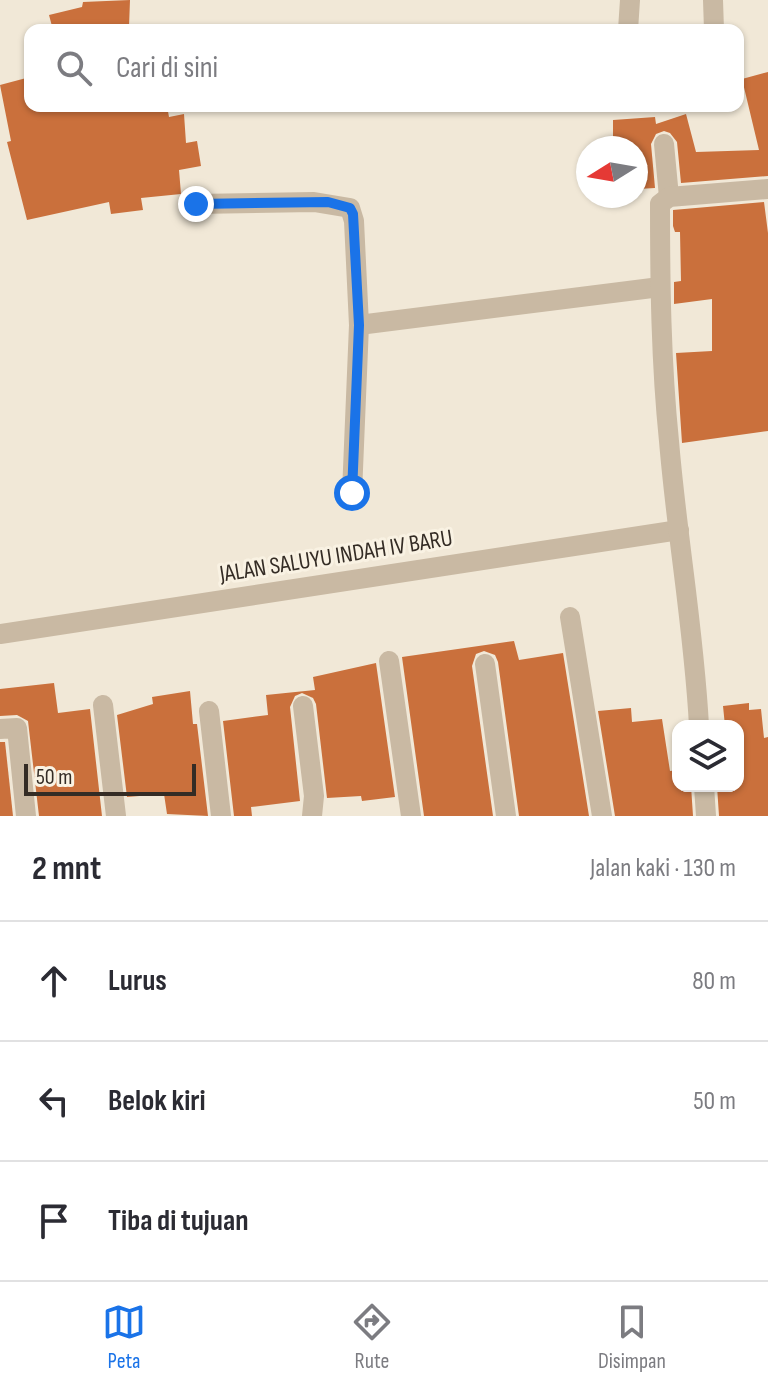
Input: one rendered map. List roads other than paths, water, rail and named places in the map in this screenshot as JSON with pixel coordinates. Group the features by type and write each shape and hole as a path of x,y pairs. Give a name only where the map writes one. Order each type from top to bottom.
{"street":[{"path":"628,24 630,0"},
{"path":"713,0 714,24"},
{"path":"664,144 669,197"},
{"path":"699,720 695,639 669,441 660,287 660,204 669,197 768,189"},
{"path":"196,204 344,206 354,221 359,325 352,493"},
{"path":"359,325 660,287"},
{"name":"JALAN SALUYU INDAH IV BARU","path":"0,634 679,530"},
{"path":"570,617 602,816"},
{"path":"389,661 411,816"},
{"path":"485,664 506,816"},
{"path":"103,705 116,816"},
{"path":"303,706 314,796 312,816"},
{"path":"209,711 221,816"},
{"path":"8,728 26,816"},
{"path":"704,792 706,816"}]}
